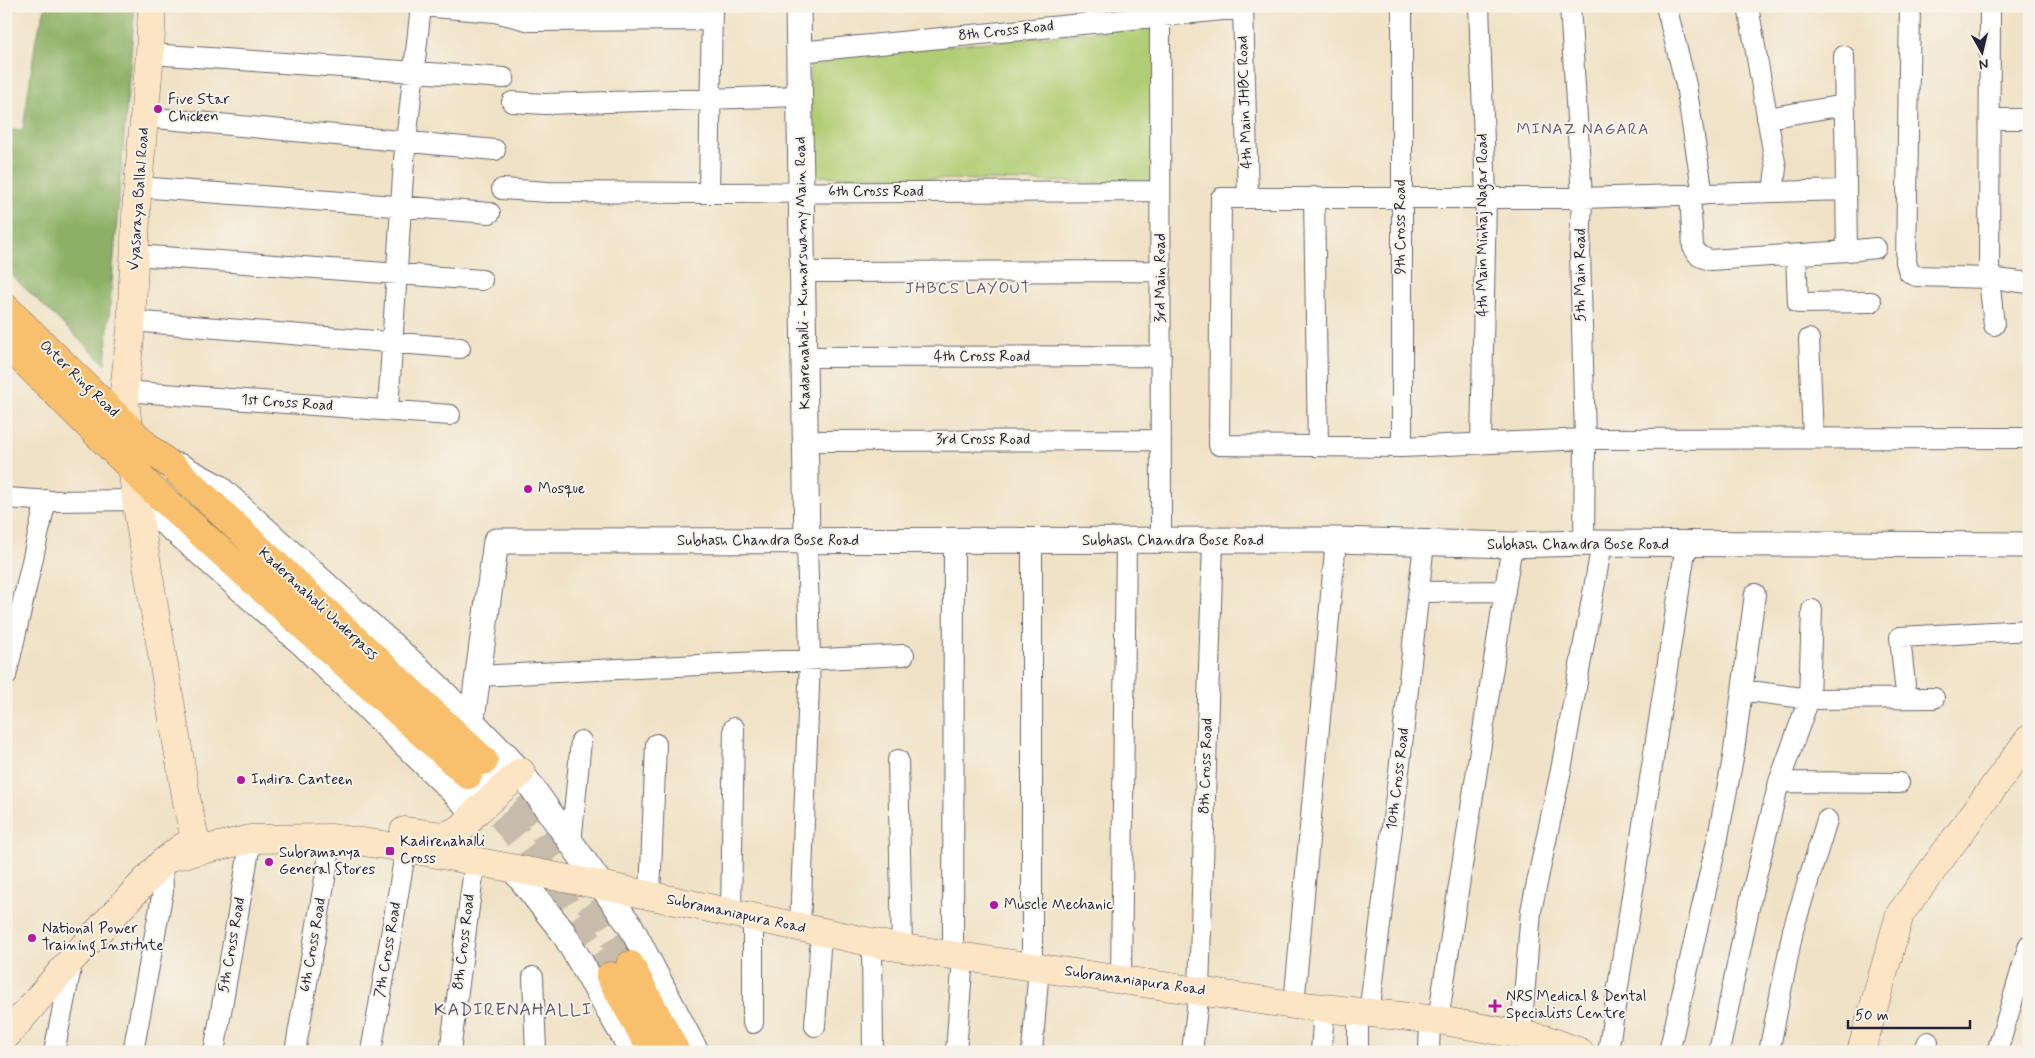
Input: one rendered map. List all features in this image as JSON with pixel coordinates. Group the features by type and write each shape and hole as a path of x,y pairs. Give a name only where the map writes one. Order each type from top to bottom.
{"highway":[{"name":"Outer Ring Road","path":"6,308 151,450"},
{"name":"Outer Ring Road","path":"6,343 133,471"},
{"name":"Kaderanahali Underpass","path":"151,450 173,467 486,779"},
{"name":"Kaderanahali Underpass","path":"133,471 486,779"},
{"path":"653,1052 620,970 676,1052"}],"main road":[{"name":"Vyasaraya Ballal Road","path":"152,6 150,54 138,187 132,321 124,391 136,500 196,844"},
{"path":"1861,1052 1900,914 2029,739"},
{"path":"6,1036 73,958 166,860 196,844 246,825 333,823 442,836 452,833 462,826 486,779"},
{"name":"Subramaniapura Road","path":"196,844 251,839 332,838 406,848 650,895 902,948 1294,1005 1434,1020 1575,1051"}],"street":[{"path":"388,410 406,142 421,6 495,12 531,21 712,13 709,193"},
{"name":"Kadarenahalli - Kumarswamy Main Road","path":"798,6 807,540"},
{"name":"9th Cross Road","path":"1402,6 1402,447"},
{"name":"4th Main Minhaj Nagar Road","path":"1479,6 1486,197 1481,444"},
{"name":"5th Main Road","path":"1536,1042 1531,911 1561,770 1593,544 1585,439 1580,251 1582,198 1570,6"},
{"path":"1666,6 1686,85 1696,195 1693,247 1699,256 1710,260 1876,248"},
{"path":"1748,6 1776,168 1773,192"},
{"path":"1910,6 1906,262 1909,272 1916,276 1990,278 2029,283"},
{"path":"1990,6 1990,278 1994,325"},
{"name":"8th Cross Road","path":"799,52 1243,7"},
{"name":"4th Main JHBC Road","path":"1243,7 1248,198"},
{"name":"3rd Main Road","path":"1160,16 1161,541"},
{"path":"150,54 504,78"},
{"path":"1844,56 1847,251"},
{"path":"512,102 545,104 800,96"},
{"path":"1767,118 1845,105"},
{"path":"145,117 495,150"},
{"path":"1990,119 2029,119"},
{"path":"138,187 490,213"},
{"name":"6th Cross Road","path":"502,189 548,192 709,193 1160,191"},
{"path":"1845,190 1582,198 1221,198 1219,445 1402,447 1585,439 2029,438"},
{"path":"1314,198 1318,446"},
{"path":"1796,255 1799,308 1871,302"},
{"path":"135,256 482,280"},
{"path":"802,272 1161,271"},
{"path":"132,321 460,348"},
{"path":"1809,339 1813,438"},
{"name":"4th Cross Road","path":"804,357 1161,356"},
{"name":"1st Cross Road","path":"124,391 450,414"},
{"name":"3rd Cross Road","path":"805,441 1161,440"},
{"path":"151,450 218,487 472,719 486,779"},
{"path":"6,498 136,500 180,535 305,646 486,779 541,797 600,886 631,927 696,1052"},
{"path":"6,676 46,500"},
{"path":"807,540 810,659 810,930 815,1026"},
{"path":"1294,1005 1336,540"},
{"name":"Subhash Chandra Bose Road","path":"472,719 496,541 1336,540 1512,545 2029,545"},
{"path":"954,541 958,956 956,1052"},
{"path":"1032,541 1036,967 1032,1052"},
{"path":"1121,979 1126,541"},
{"name":"8th Cross Road","path":"1199,991 1213,541"},
{"name":"10th Cross Road","path":"1358,1052 1424,543"},
{"path":"1429,1052 1512,545"},
{"path":"1608,1052 1686,546"},
{"path":"1419,592 1505,591"},
{"path":"1669,1052 1718,837 1743,690 1755,594"},
{"path":"1718,1052 1752,893 1780,782 1809,698 1812,610"},
{"path":"1905,684 1900,637 2029,630"},
{"path":"478,676 904,655"},
{"path":"1743,690 1809,698 1934,698"},
{"path":"734,728 742,915 753,1023"},
{"path":"571,843 581,741"},
{"path":"650,895 656,744"},
{"path":"898,760 902,948"},
{"path":"1780,782 1899,783"},
{"path":"1769,1052 1794,930 1827,820"},
{"name":"6th Cross Road","path":"295,1052 332,838"},
{"name":"5th Cross Road","path":"214,1052 251,839"},
{"name":"7th Cross Road","path":"371,1052 406,848"},
{"path":"133,1052 163,891 166,860"},
{"name":"8th Cross Road","path":"450,1052 475,862"},
{"path":"513,869 563,932 633,1052"},
{"path":"872,942 874,1052"},
{"path":"1997,1052 2029,945"},
{"path":"54,1052 73,958"},
{"path":"533,977 536,1052"},
{"path":"1192,1052 1199,991"},
{"path":"1321,1052 1324,1009"}],"green space":[{"path":"46,6 135,6 105,364 6,270 6,131 23,129 36,38"},
{"path":"1158,26 1154,184 814,176 809,59"}],"tunnel":[{"path":"490,768 529,810 630,965"},
{"path":"474,783 535,857 610,976"}],"place":[{"name":"Five Star Chicken","path":"158,109"},
{"name":"Mosque","path":"528,489"},
{"name":"Indira Canteen","path":"241,780"},
{"name":"Kadirenahalli Cross","path":"390,851"},
{"name":"Subramanya General Stores","path":"269,862"},
{"name":"Muscle Mechanic","path":"994,905"},
{"name":"National Power Training Institute","path":"32,938"},
{"name":"NRS Medical & Dental Specialists Centre","path":"1495,1006"}],"district":[{"name":"MINAZ NAGARA","path":"1583,129"},
{"name":"JHBCS LAYOUT","path":"968,288"},
{"name":"KADIRENAHALLI","path":"513,1010"}]}
